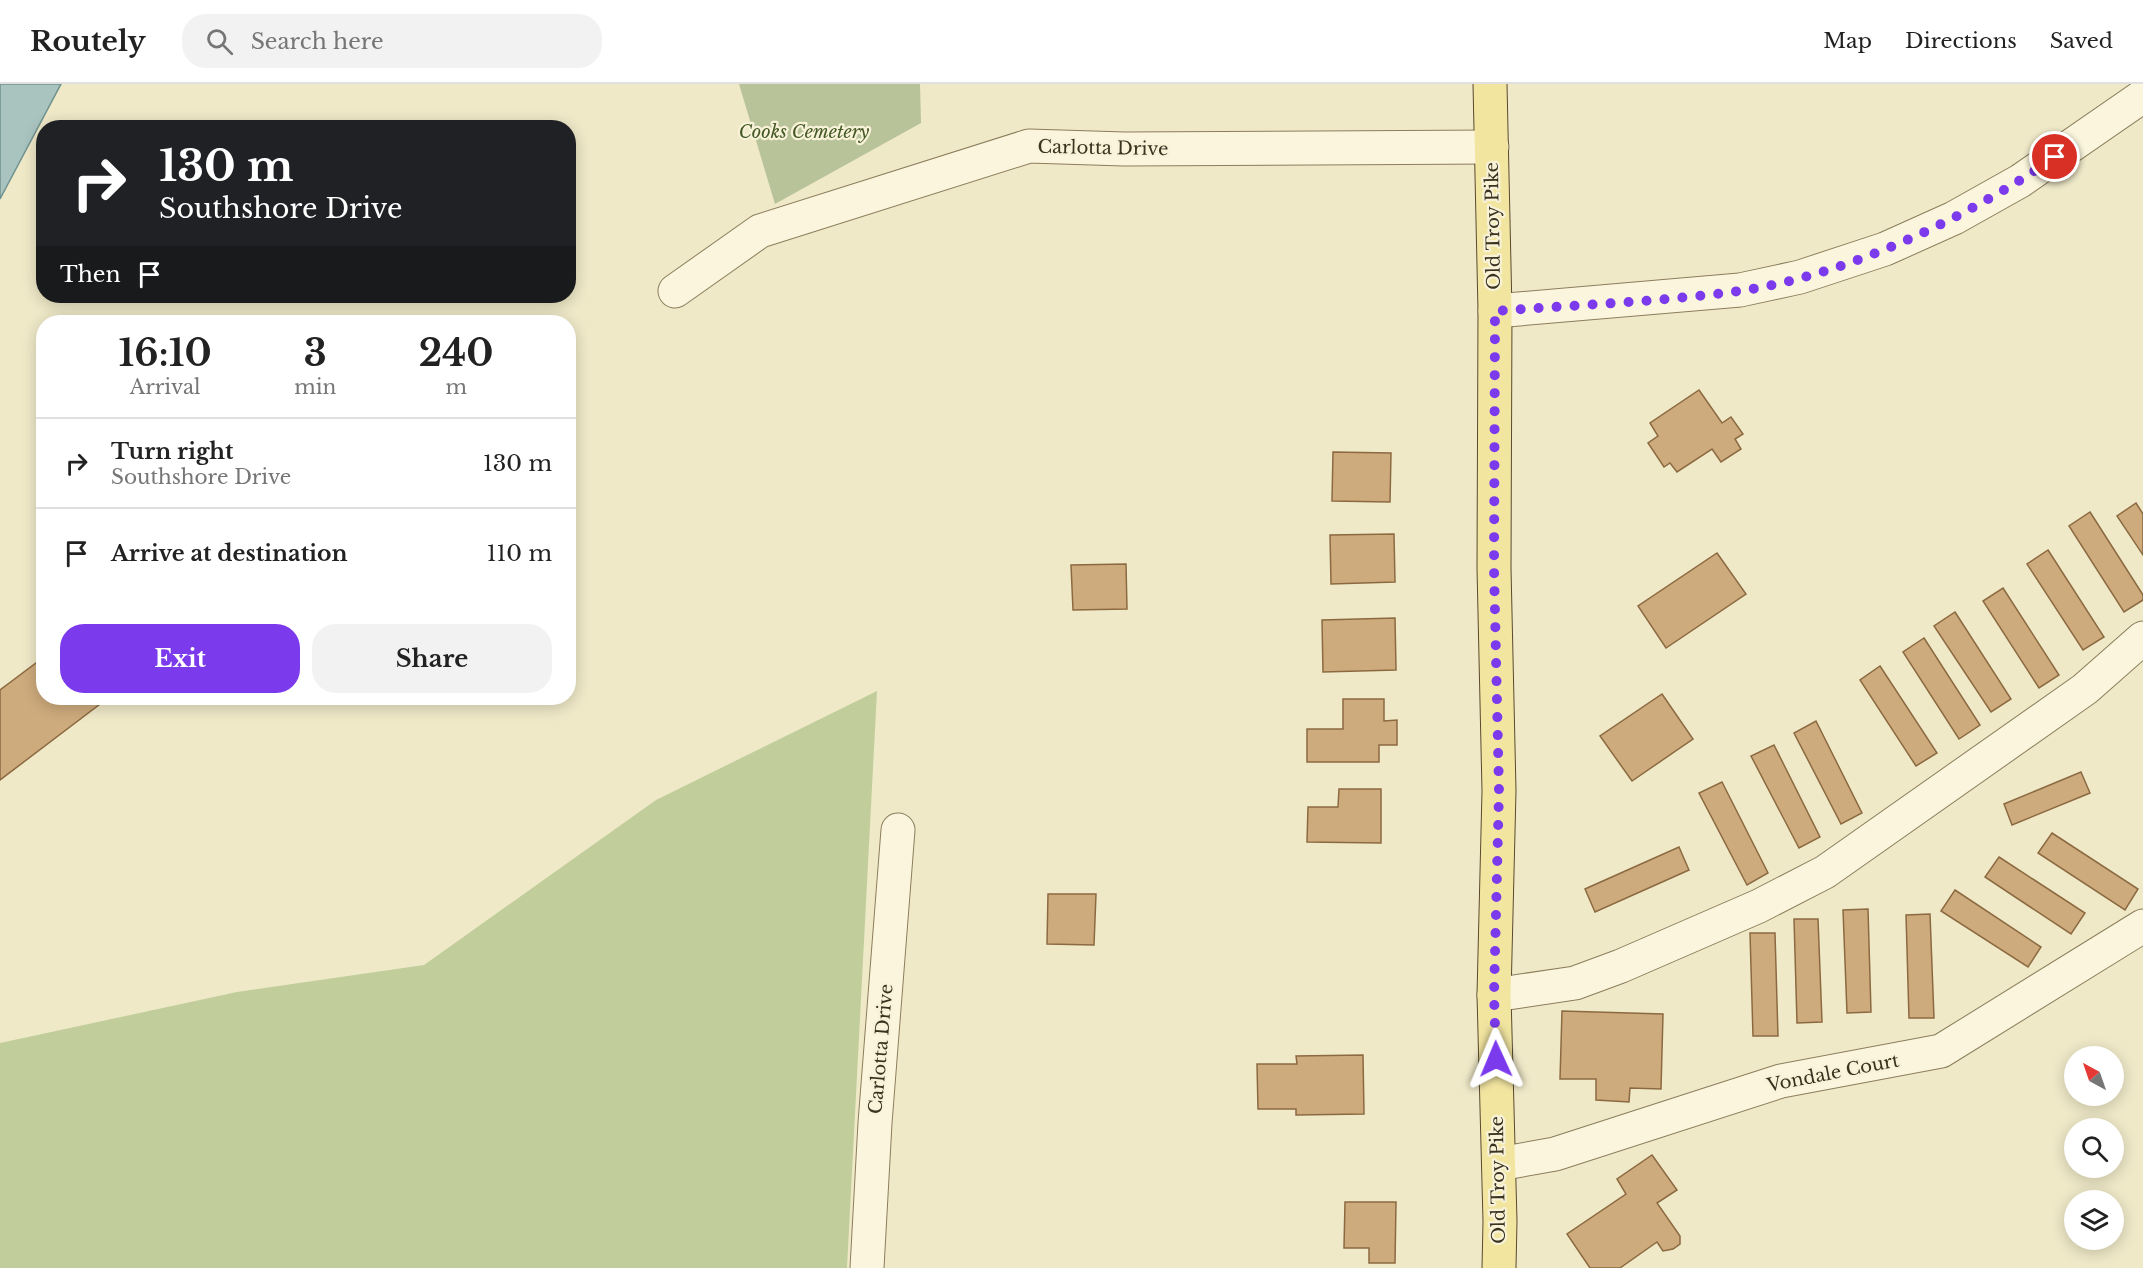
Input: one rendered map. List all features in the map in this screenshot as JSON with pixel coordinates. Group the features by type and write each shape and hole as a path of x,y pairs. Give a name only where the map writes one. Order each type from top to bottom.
{"main road":[{"name":"Old Troy Pike","path":"1490,84 1495,311 1494,568 1499,791 1494,995 1499,1164 1499,1268"}],"street":[{"path":"1495,311 1740,291 1800,277 1885,249 1954,218 2020,181 2143,96"},
{"name":"Carlotta Drive","path":"675,291 760,231 1029,146 1124,149 1492,147"},
{"path":"1494,995 1575,983 1621,966 1759,906 1825,872 2085,689 2143,638"},
{"name":"Carlotta Drive","path":"867,1268 875,1123 898,830"},
{"name":"Vondale Court","path":"1499,1164 1555,1154 1781,1081 1941,1051 2143,926"}],"green space":[{"name":"Cooks Cemetery","path":"739,84 920,84 921,123 775,204"},
{"path":"877,691 847,1268 0,1268 0,1043 237,992 424,965 656,800"}],"water":[{"path":"0,84 61,84 42,120 36,120 36,131 0,199"}],"building":[{"path":"1699,390 1722,423 1731,417 1743,434 1735,439 1741,449 1721,462 1712,449 1677,472 1670,463 1664,467 1648,443 1658,436 1650,423"},
{"path":"1333,452 1391,453 1390,502 1332,501"},
{"path":"2136,503 2143,514 2143,555 2117,516"},
{"path":"2090,512 2143,595 2143,600 2124,612 2069,526"},
{"path":"1394,534 1395,582 1331,584 1330,535"},
{"path":"2048,550 2104,637 2083,650 2027,564"},
{"path":"1717,553 1746,594 1666,648 1638,606"},
{"path":"1126,564 1127,609 1073,610 1071,565"},
{"path":"2003,588 2059,675 2039,688 1983,601"},
{"path":"1955,612 2011,699 1991,712 1934,626"},
{"path":"1395,618 1396,670 1323,672 1322,620"},
{"path":"1924,638 1980,725 1959,739 1903,652"},
{"path":"36,663 36,705 99,705 0,780 0,690"},
{"path":"1880,666 1937,753 1916,766 1860,680"},
{"path":"1662,694 1693,739 1632,781 1600,736"},
{"path":"1343,699 1384,699 1384,721 1397,720 1397,745 1379,745 1379,762 1307,762 1307,729 1343,729"},
{"path":"1816,721 1862,813 1841,824 1794,733"},
{"path":"1774,745 1820,837 1799,848 1751,756"},
{"path":"2081,772 2090,793 2012,825 2004,804"},
{"path":"1722,782 1768,873 1747,885 1699,793"},
{"path":"1339,789 1381,789 1381,843 1307,842 1308,807 1338,807"},
{"path":"2052,833 2138,889 2125,910 2038,853"},
{"path":"1679,847 1689,870 1595,912 1585,889"},
{"path":"1999,857 2085,913 2071,934 1985,877"},
{"path":"1955,890 2041,947 2028,967 1941,911"},
{"path":"1048,894 1096,894 1094,945 1047,944"},
{"path":"1868,909 1871,1012 1847,1013 1843,910"},
{"path":"1930,914 1934,1018 1909,1018 1906,915"},
{"path":"1794,919 1818,919 1822,1022 1797,1023"},
{"path":"1750,933 1775,933 1778,1036 1753,1036"},
{"path":"1562,1011 1663,1014 1661,1089 1630,1088 1629,1102 1596,1100 1596,1079 1560,1079"},
{"path":"1363,1055 1364,1114 1296,1115 1296,1109 1258,1109 1257,1064 1297,1064 1296,1056"},
{"path":"1652,1155 1677,1190 1657,1203 1680,1236 1680,1244 1673,1249 1663,1251 1657,1242 1620,1268 1590,1268 1567,1234 1626,1194 1617,1179"},
{"path":"1345,1202 1396,1202 1395,1263 1369,1263 1369,1248 1344,1248"}],"route":[{"path":"1496,1059 1494,995 1499,791 1494,568 1495,311 1740,291 1800,277 1885,249 1954,218 2020,181 2055,157"}]}
